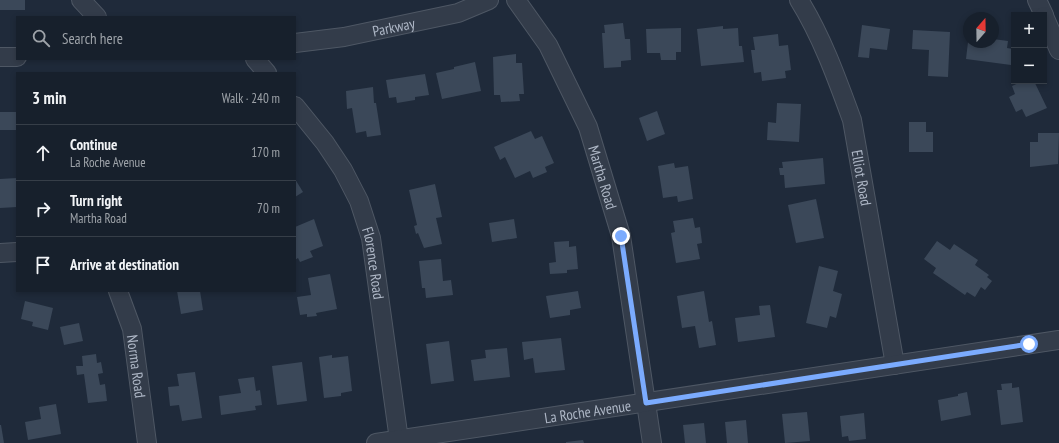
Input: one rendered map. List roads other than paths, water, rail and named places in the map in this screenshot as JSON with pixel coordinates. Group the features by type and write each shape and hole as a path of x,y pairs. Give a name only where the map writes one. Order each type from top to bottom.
{"street":[{"path":"82,0 96,16"},
{"name":"Parkway","path":"296,43 344,37 458,13 489,0"},
{"name":"Martha Road","path":"516,0 548,45 588,127 621,236 652,443"},
{"name":"Elliot Road","path":"799,0 812,20 839,84 852,120 895,365"},
{"path":"1037,0 1042,12"},
{"path":"1047,23 1059,50"},
{"path":"0,57 16,57"},
{"path":"257,60 266,72"},
{"name":"Florence Road","path":"296,107 325,143 343,170 359,201 371,238 399,440"},
{"path":"0,253 16,252"},
{"name":"Norma Road","path":"118,292 132,329 147,443"},
{"name":"La Roche Avenue","path":"376,443 1059,340"}]}
